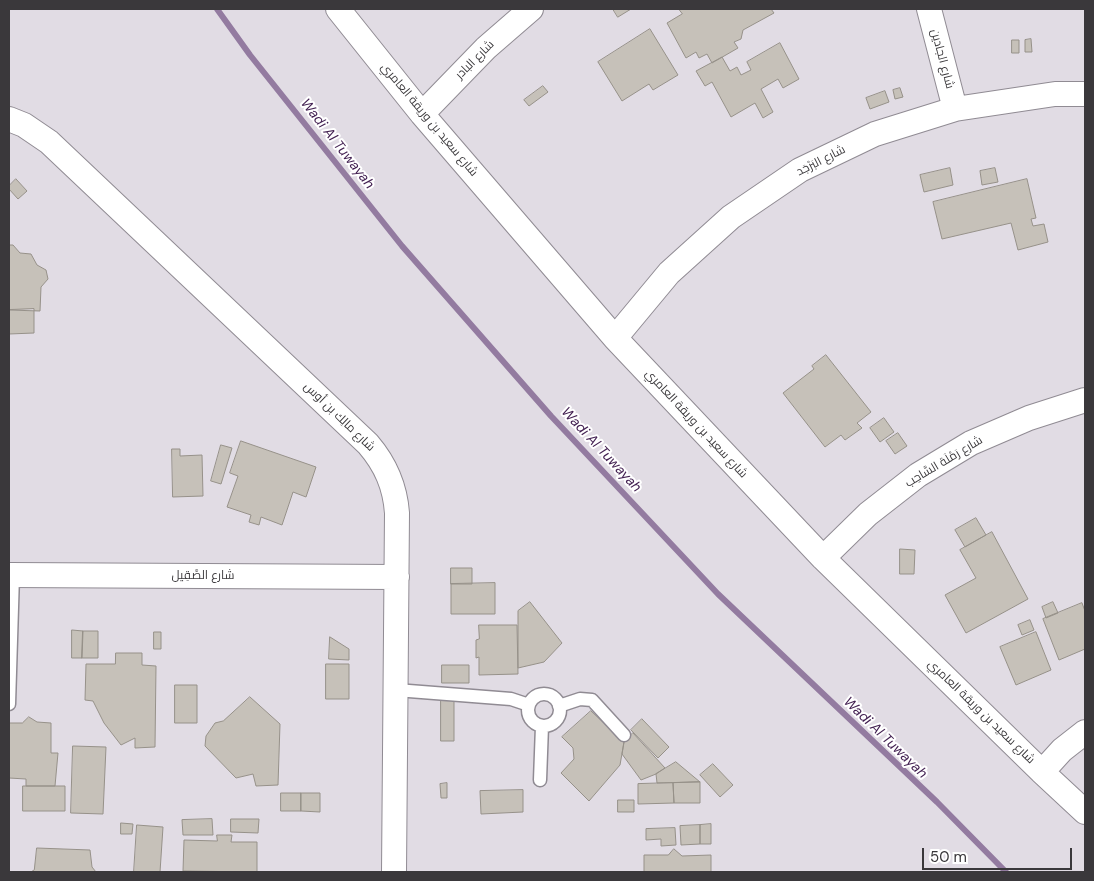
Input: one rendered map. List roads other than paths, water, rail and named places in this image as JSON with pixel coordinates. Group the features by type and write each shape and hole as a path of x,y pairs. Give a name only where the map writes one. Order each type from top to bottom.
{"street":[{"name":"شارع سعيد بن وريقة العامري","path":"338,9 422,114 615,338 823,558 1085,812"},
{"name":"شارع البادر","path":"422,114 486,48 532,9"},
{"name":"شارع الجادين","path":"929,9 955,109"},
{"name":"شارع البَرْجَد","path":"615,338 668,274 730,217 800,170 875,134 955,109 1055,94 1085,94"},
{"name":"شارع مالِك بن أوس","path":"9,119 24,125 49,142 368,444 386,468 396,498 397,514 394,872"},
{"name":"شارع رَمْلَة السَّاحِب","path":"823,558 868,514 918,476 971,443 1029,418 1085,400"},
{"name":"شارع الصَّقِيل","path":"11,575 397,577"},
{"path":"1042,772 1062,750 1085,732"}],"lane":[{"path":"9,704 11,575"},
{"path":"396,690 511,699 529,705"},
{"path":"545,694 556,700 559,706 560,712 554,723 542,726 537,725 529,716 529,705 538,696 545,694"},
{"path":"559,706 580,699 592,700 624,735"},
{"path":"540,780 542,726"}],"waterway":[{"name":"Wadi Al Tuwayah","path":"217,9 250,55 402,246 551,416 718,594 937,802 1006,872"}]}
